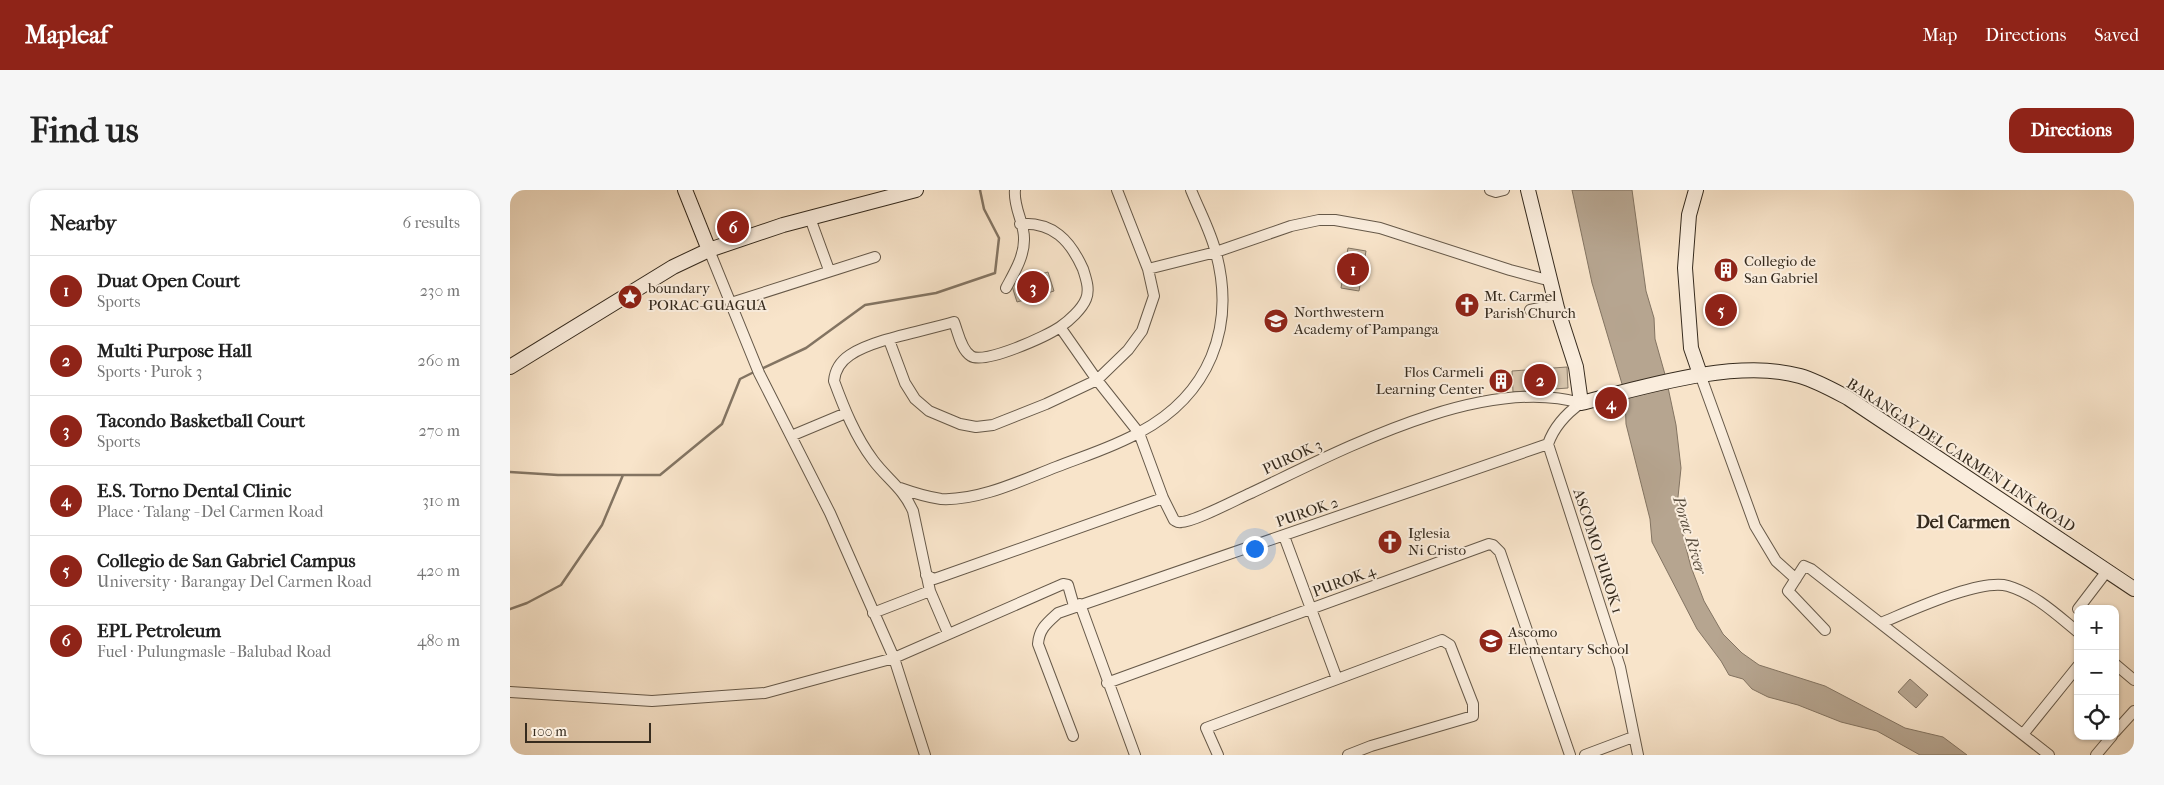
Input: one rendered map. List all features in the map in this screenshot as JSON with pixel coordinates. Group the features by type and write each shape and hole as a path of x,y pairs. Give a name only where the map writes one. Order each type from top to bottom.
{"street":[{"path":"685,190 758,370 834,522 894,658 925,755"},
{"path":"510,367 673,267 708,250 810,218 916,190"},
{"path":"1006,288 1019,264 1024,240 1015,190"},
{"path":"889,340 905,383 915,399 929,411 960,424 976,427 993,425 1046,404 1098,380 1128,350 1142,330 1154,296 1148,269 1117,190"},
{"path":"900,488 921,495 952,499 993,490 1139,433 1172,411 1187,398 1213,356 1220,331 1223,305 1216,252 1190,190"},
{"path":"1490,190 1496,192 1504,190"},
{"path":"1528,190 1557,308 1576,367 1581,403 1557,426 1548,444"},
{"path":"1696,190 1689,215 1685,268 1691,348 1755,526 1776,561 1796,579"},
{"path":"810,218 829,270"},
{"path":"1148,269 1216,252 1290,226 1319,220 1336,220 1380,228 1551,282"},
{"path":"948,633 930,591 913,511 900,488 873,460 846,413 834,381 834,373 849,356 864,348 954,322 965,350 972,357 981,359 1012,349 1060,327 1077,312 1086,300 1088,287 1085,274 1070,244 1044,226 1033,223 1020,224"},
{"path":"731,303 829,270 875,257"},
{"path":"1530,310 1557,308"},
{"name":"PUROK 3","path":"1060,327 1139,433 1163,498 1174,520 1181,522 1211,511 1344,449 1412,421 1460,407 1525,396 1564,398 1581,403"},
{"name":"BARANGAY DEL CARMEN LINK ROAD","path":"1581,403 1700,374 1768,370 1799,376 1825,386 1848,398 2134,589"},
{"path":"791,436 846,413"},
{"name":"PUROK 2","path":"1073,736 1038,644 1038,634 1045,624 1058,613 1548,444"},
{"name":"ASCOMO PUROK 1","path":"1548,444 1620,667 1638,755"},
{"path":"926,575 934,579 1163,498"},
{"path":"1284,536 1337,679"},
{"name":"PUROK 4","path":"1108,683 1489,544 1496,546 1503,561 1570,755"},
{"path":"1825,630 1788,592 1804,566 1811,569 2049,755"},
{"path":"2081,605 2107,571"},
{"path":"510,692 652,701 738,696 797,686 894,658 1065,583 1077,605 1136,755"},
{"path":"1881,623 1982,586 2006,585 2018,589 2044,605 2074,629"},
{"path":"873,613 930,591"},
{"path":"2067,624 2074,614"},
{"path":"1218,755 1206,728 1442,640 1450,644 1473,704 1473,716 1367,752 1348,755"},
{"path":"2119,667 2134,680"},
{"path":"2024,734 2074,671"},
{"path":"2119,727 2134,710"},
{"path":"1585,755 1633,737"},
{"path":"2096,755 2109,740"}],"shaded area":[{"path":"1572,190 1632,190 1646,291 1654,318 1655,339 1676,425 1681,468 1678,497 1679,516 1691,567 1704,601 1723,634 1742,653 1759,665 1825,686 1905,728 1943,737 1967,755 1920,755 1877,731 1841,722 1798,705 1768,697 1752,689 1743,679 1729,675 1697,629 1652,542 1650,519 1626,424 1625,394 1592,283"},
{"path":"1348,248 1366,251 1359,291 1341,288"},
{"path":"1048,272 1054,291 1017,302 1011,283"},
{"path":"1567,367 1568,388 1513,392 1512,371"},
{"path":"1910,679 1928,695 1916,708 1898,692"}],"waterway":[{"path":"761,369 806,348 865,305 936,293 995,273 999,238 984,209 980,190"},
{"path":"510,609 527,603 561,585 602,525 623,475 660,475 722,424 740,379 756,371"},
{"path":"510,472 558,475 623,475"}],"place":[{"name":"EPL Petroleum","path":"733,227"},
{"name":"Duat Open Court","path":"1353,269"},
{"name":"Collegio de San Gabriel","path":"1726,270"},
{"name":"Tacondo Basketball Court","path":"1033,287"},
{"name":"boundary PORAC-GUAGUA","path":"630,297"},
{"name":"Mt. Carmel Parish Church","path":"1467,305"},
{"name":"Collegio de San Gabriel Campus","path":"1721,310"},
{"name":"Northwestern Academy of Pampanga","path":"1276,321"},
{"name":"Multi Purpose Hall","path":"1540,380"},
{"name":"Flos Carmeli Learning Center","path":"1501,381"},
{"name":"E.S. Torno Dental Clinic","path":"1611,403"},
{"name":"Iglesia Ni Cristo","path":"1390,542"},
{"name":"Ascomo Elementary School","path":"1491,641"}],"district":[{"name":"Del Carmen","path":"1963,522"}],"water label":[{"name":"Porac River","path":"1690,535"}]}
